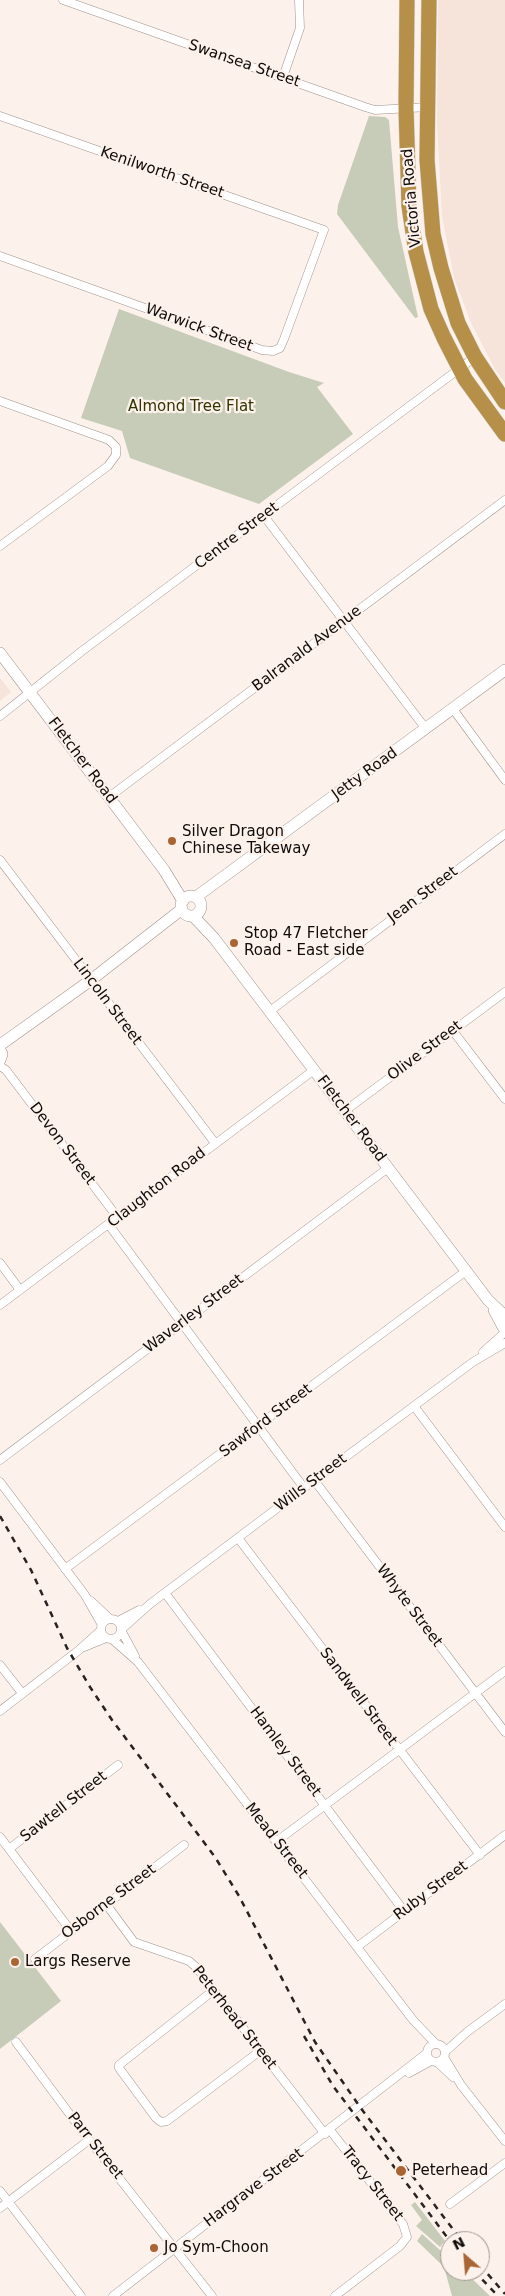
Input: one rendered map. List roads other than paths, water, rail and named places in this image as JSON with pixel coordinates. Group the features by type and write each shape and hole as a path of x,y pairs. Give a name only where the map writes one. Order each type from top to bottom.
{"highway":[{"name":"Victoria Road","path":"408,0 406,108 410,206 416,252 431,309 459,368 505,434"},
{"name":"Victoria Road","path":"429,0 428,187 433,234 458,323 474,357 505,402"}],"street":[{"name":"Swansea Street","path":"63,0 375,110 428,107"},
{"path":"283,77 300,28 299,0"},
{"name":"Kenilworth Street","path":"0,116 324,230"},
{"name":"Warwick Street","path":"0,256 262,350 273,351 280,348 284,339 324,230"},
{"name":"Centre Street","path":"0,716 474,357"},
{"path":"0,401 109,440 116,447 113,461 0,546"},
{"name":"Balranald Avenue","path":"109,797 505,500"},
{"path":"264,516 426,729"},
{"name":"Fletcher Road","path":"0,653 488,1300 504,1330"},
{"name":"Jetty Road","path":"1,1057 14,1036 91,980 155,930 191,906 225,878 505,670"},
{"path":"453,709 505,780"},
{"name":"Jean Street","path":"270,1011 505,834"},
{"name":"Lincoln Street","path":"0,860 214,1143"},
{"name":"Olive Street","path":"346,1110 505,992"},
{"path":"453,1030 505,1099"},
{"name":"Devon Street","path":"1,1057 118,1218"},
{"name":"Claughton Road","path":"0,1305 314,1070"},
{"name":"Waverley Street","path":"0,1460 388,1168"},
{"path":"109,1225 304,1488"},
{"path":"0,1263 20,1290"},
{"name":"Sawford Street","path":"65,1569 466,1271"},
{"name":"Wills Street","path":"109,1639 122,1631 150,1604 473,1362 504,1330"},
{"path":"414,1406 505,1528"},
{"name":"Whyte Street","path":"314,1480 505,1732"},
{"path":"0,1482 85,1595 110,1619 118,1621"},
{"name":"Sandwell Street","path":"238,1538 480,1855"},
{"name":"Hamley Street","path":"165,1593 404,1911"},
{"path":"85,1595 101,1627"},
{"name":"Wills Street","path":"118,1621 150,1604"},
{"path":"0,1711 79,1650 110,1619"},
{"name":"Mead Street","path":"118,1621 138,1662 505,2141"},
{"name":"Mead Street","path":"101,1627 109,1639 138,1662"},
{"path":"79,1650 109,1639"},
{"path":"0,1665 22,1693"},
{"path":"277,1841 505,1671"},
{"name":"Sawtell Street","path":"9,1849 118,1765"},
{"name":"Ruby Street","path":"357,1947 505,1835"},
{"path":"0,1838 71,1931"},
{"name":"Osborne Street","path":"35,1958 184,1845"},
{"name":"Peterhead Street","path":"106,1904 134,1942 189,1961 196,1967 260,2052 327,2132"},
{"path":"214,1990 119,2065 119,2068 161,2122 167,2121 260,2052"},
{"name":"Hargrave Street","path":"113,2296 395,2080 505,2004"},
{"name":"Parr Street","path":"16,2042 89,2140 212,2296"},
{"name":"Tracy Street","path":"327,2132 403,2224 407,2236 406,2241 335,2296"},
{"path":"0,2208 89,2140"},
{"path":"450,2204 505,2163"},
{"path":"0,2191 80,2296"}],"railway":[{"path":"0,1516 31,1570 67,1648 90,1687 112,1720 215,1857 239,1896 315,2042 360,2107 454,2231"},
{"path":"304,2036 333,2086 442,2231"},
{"path":"490,2277 505,2294"},
{"path":"484,2281 498,2296"}],"place":[{"name":"Silver Dragon Chinese Takeway","path":"172,841"},
{"name":"Stop 47 Fletcher Road - East side","path":"234,943"},
{"name":"Largs Reserve","path":"15,1962"},
{"name":"Peterhead","path":"401,2171"},
{"name":"Jo Sym-Choon","path":"154,2248"}],"park label":[{"name":"Almond Tree Flat","path":"191,407"}]}
